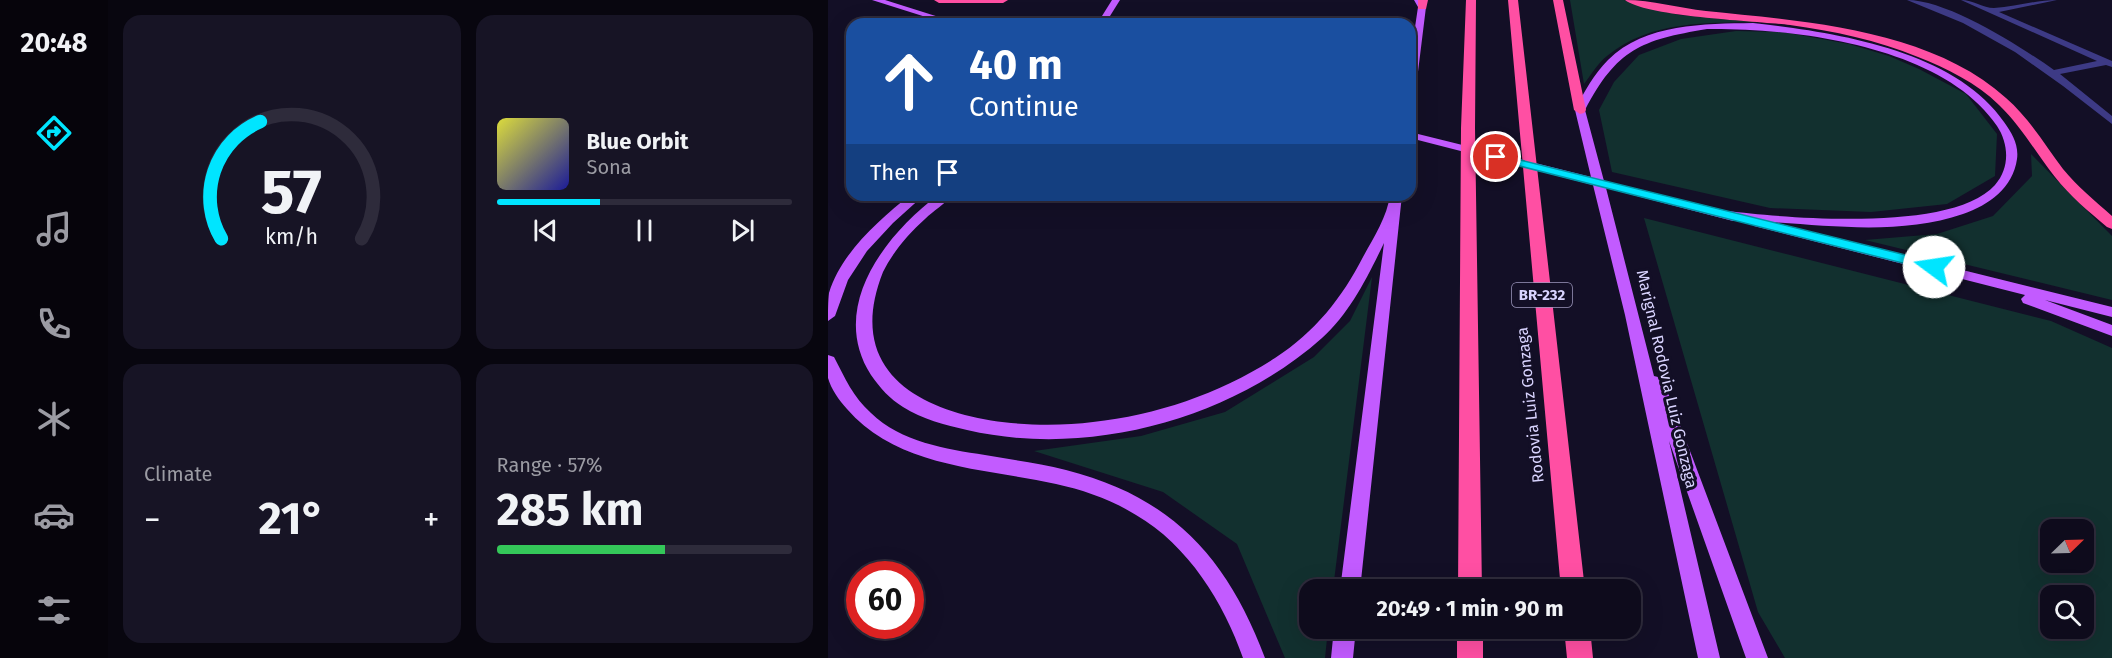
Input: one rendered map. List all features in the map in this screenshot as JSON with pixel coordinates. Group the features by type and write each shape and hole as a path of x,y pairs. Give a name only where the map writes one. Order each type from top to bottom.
{"highway":[{"path":"939,0 1003,0"},
{"path":"1470,579 1468,128 1471,0"},
{"name":"Rodovia Luiz Gonzaga","path":"1513,0 1572,579"},
{"path":"1558,0 1580,110"},
{"path":"1630,0 1676,10 1817,25 1884,42 1944,65 1992,93 2013,111 2055,168 2112,224"},
{"path":"1470,639 1470,658"},
{"path":"1578,639 1580,658"}],"main road":[{"path":"876,0 937,18"},
{"path":"1107,18 1116,0"},
{"path":"1416,45 1421,2"},
{"path":"1580,110 1604,68 1629,48 1644,40 1702,27 1767,27 1846,39 1921,64 1968,90 1984,104 2007,131 2012,145 2014,162 1999,190 1977,204 1930,218 1893,221 1725,215"},
{"name":"Marignal Rodovia Luiz Gonzaga","path":"1580,110 1632,315 1709,658"},
{"path":"1416,137 2112,312"},
{"path":"828,316 832,299 848,268 863,247 881,227 911,201"},
{"path":"939,201 910,224 885,254 870,284 863,317 863,346 880,375 898,398 927,412 974,428 1013,433 1066,433 1119,426 1181,410 1236,386 1284,359 1319,332 1341,305 1395,202"},
{"path":"1351,579 1395,202"},
{"path":"1958,272 2112,331"},
{"path":"1632,315 1757,658"},
{"path":"828,361 834,379 849,402 867,422 894,438 938,454 1059,476 1107,493 1149,512 1183,541 1219,583 1247,636 1254,658"},
{"path":"1342,658 1344,639"}],"street":[{"path":"1911,0 1956,17 2053,73 2112,121"},
{"path":"1956,17 2053,0"},
{"path":"1966,1 2109,63"},
{"path":"1933,7 1945,5"},
{"path":"2053,73 2109,63"}],"green space":[{"path":"1570,0 1624,0 1679,15 1761,22 1680,26 1642,36 1624,44 1607,56 1584,84"},
{"path":"1736,31 1783,32 1849,44 1889,56 1966,94 1997,134 1995,176 1947,204 1871,212 1770,208 1612,172 1599,110 1614,82 1639,55 1681,39"},
{"path":"2031,154 2112,236 2112,300 1865,240 1937,234 1993,216 2032,176"},
{"path":"1644,218 2051,321 2112,348 2112,658 1785,658 1758,612"},
{"path":"1372,277 1334,579 1299,579 1299,639 1327,639 1325,658 1285,658 1237,544 1163,492 1034,451 1141,436 1225,412 1314,357 1350,321"}],"route":[{"path":"1496,157 1934,267"}]}
